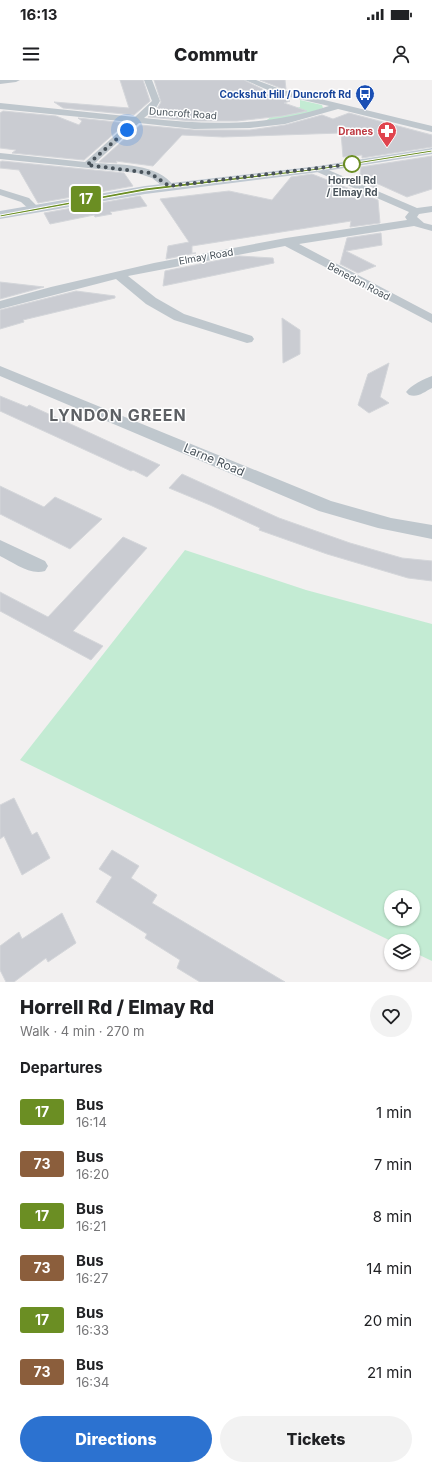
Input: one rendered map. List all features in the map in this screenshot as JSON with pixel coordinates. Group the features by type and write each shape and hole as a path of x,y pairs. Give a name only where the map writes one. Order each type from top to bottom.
{"street":[{"path":"0,82 16,80"},
{"path":"87,165 137,121 156,102 148,80"},
{"path":"249,80 280,92 432,129"},
{"name":"Duncroft Road","path":"0,106 206,127 258,126 295,120 338,106"},
{"path":"0,215 169,186 319,169 432,151"},
{"path":"0,156 150,173 169,186"},
{"path":"319,169 416,217 432,228"},
{"path":"0,192 25,200 34,208"},
{"name":"Elmay Road","path":"0,305 118,274 416,217 432,209"},
{"name":"Benedon Road","path":"286,242 432,319"},
{"path":"118,274 151,301 179,317 247,339"},
{"name":"Larne Road","path":"0,372 325,506 372,521 432,532"},
{"path":"414,392 432,381"},
{"path":"0,547 38,566"}],"green space":[{"path":"300,100 322,105 323,108 298,117 264,122 271,117 300,107"},
{"path":"185,550 306,590 432,624 432,961 420,955 420,934 384,934 384,938 20,760"}],"building":[{"path":"120,80 143,80 150,101 134,115 63,108 54,102 129,108"},
{"path":"154,80 244,80 268,92 263,93 290,101 284,103 307,111 282,116 237,121 192,121 148,117 157,109 161,102"},
{"path":"260,80 285,80 286,89 283,89"},
{"path":"3,111 56,116 79,125 82,121 78,118 126,123 84,160 12,153 16,150 0,148 0,113"},
{"path":"349,113 432,135 432,147 362,158 362,155 343,157 341,133 223,137 182,135 153,166 116,161 117,163 99,162 140,125 194,130 250,130 285,125 322,115 333,119"},
{"path":"432,156 432,189 407,197 376,183 377,189 359,181 361,167"},
{"path":"0,162 124,173 133,186 38,203 19,170 0,168"},
{"path":"312,174 378,200 380,223 350,227 351,221 192,246 192,253 196,253 166,259 168,246 189,242 160,199 229,191 272,200 291,177"},
{"path":"140,196 147,206 110,212 112,214 95,217 94,215 50,224 44,213"},
{"path":"381,233 382,245 346,251 376,266 358,273 340,264 347,238"},
{"path":"239,256 273,258 274,263 163,286 165,271"},
{"path":"0,282 44,287 0,299"},
{"path":"76,291 115,296 115,298 23,320 24,322 0,329 0,310"},
{"path":"282,318 300,330 300,354 283,363"},
{"path":"389,363 380,397 389,403 369,413 358,405 368,374"},
{"path":"0,396 27,407 29,405 160,465 147,477 133,470 131,471 0,411"},
{"path":"182,474 279,518 350,543 402,558 432,561 432,581 408,578 327,554 259,530 260,528 169,488"},
{"path":"0,486 44,507 55,497 102,519 70,549 0,514"},
{"path":"123,537 147,548 73,631 103,646 91,660 0,611 0,592 48,617"},
{"path":"14,798 32,835 37,832 50,858 22,875 4,836 0,839 0,805"},
{"path":"112,850 139,866 131,878 157,895 152,903 285,982 200,982 177,968 180,960 145,938 147,934 96,902 112,877 99,869"},
{"path":"62,913 76,943 48,962 46,958 14,982 6,982 0,970 0,946 19,932 22,939"}],"bus line":[{"name":"17","path":"0,215 145,190 319,169 432,151"}],"place":[{"name":"Cockshut Hill / Duncroft Rd","path":"365,111"},
{"name":"Dranes","path":"387,148"},
{"name":"Horrell Rd / Elmay Rd","path":"352,164"}],"district":[{"name":"LYNDON GREEN","path":"118,415"}],"route":[{"path":"127,130 87,165 138,170 150,173 169,186 352,164"}]}
